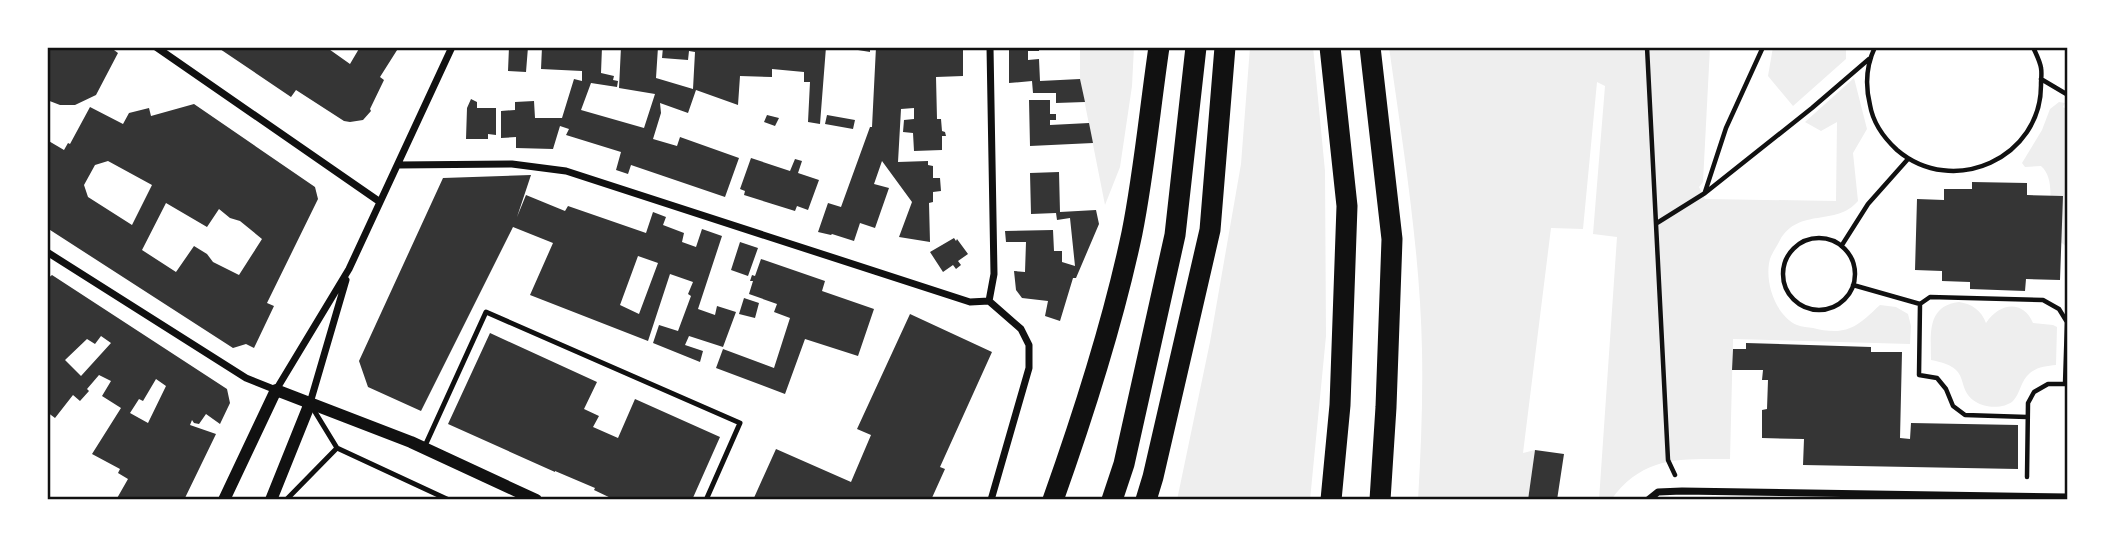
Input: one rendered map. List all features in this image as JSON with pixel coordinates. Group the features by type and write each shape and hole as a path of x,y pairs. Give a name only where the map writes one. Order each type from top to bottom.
{"highway":[{"path":"1053,500 1104,343 1132,232 1159,47"},
{"path":"1112,500 1124,464 1175,235 1196,47"},
{"path":"1146,500 1210,230 1225,47"},
{"path":"1330,47 1347,206 1340,405 1331,500"},
{"path":"1370,47 1392,239 1380,500"}],"street":[{"path":"156,47 380,201"},
{"path":"223,500 276,390 349,270 452,47"},
{"path":"989,301 995,274 990,47"},
{"path":"398,165 512,163 566,171 970,302 989,301 1021,328 1029,345 1028,368 990,500"},
{"path":"47,252 246,378 424,448 536,500"},
{"path":"271,500 310,403 349,270"},
{"path":"1648,500 1658,492 1682,491 2068,497"}],"lane":[{"path":"424,448 486,312 740,424 706,500"},
{"path":"310,403 337,448 449,500"},
{"path":"286,500 337,448"}],"path":[{"path":"1647,47 1668,460 1682,491"},
{"path":"1705,193 1726,128 1762,47"},
{"path":"1875,47 1869,59 1866,88 1872,115 1886,140 1908,159 1934,169 1962,171 1990,164 2014,148 2031,126 2041,98 2041,68 2034,47"},
{"path":"1657,223 1705,193 1869,59"},
{"path":"2041,78 2068,94"},
{"path":"1842,245 1868,204 1908,159"},
{"path":"1818,237 1842,245 1855,265 1856,278 1852,290 1834,307 1822,310 1800,305 1785,287 1783,276 1788,254 1805,240 1818,237"},
{"path":"1853,285 1920,304"},
{"path":"1920,304 1930,297 2043,300 2059,309 2067,322 2066,386 2048,384 2034,392 2028,403 2026,463"},
{"path":"1920,304 1919,375 1937,378 1946,389 1953,406 1965,415 2027,417"}],"shaded area":[{"path":"1080,47 1134,47 1132,86 1120,167 1105,205 1080,79"},
{"path":"1250,47 1313,47 1325,171 1326,336 1310,500 1177,500 1210,342 1241,164"},
{"path":"1389,47 1710,47 1703,182 1699,187 1705,199 1836,201 1837,122 1821,131 1805,122 1854,78 1867,129 1853,153 1858,201 1849,209 1807,220 1788,230 1770,259 1770,287 1777,306 1789,320 1799,326 1822,330 1845,330 1862,321 1880,305 1896,307 1908,314 1911,326 1910,344 1733,339 1730,459 1679,460 1650,467 1623,485 1611,500 1599,500 1617,237 1593,234 1605,86 1597,82 1583,229 1551,228 1523,453 1535,450 1528,500 1418,500 1422,406 1421,312 1410,198"},
{"path":"1773,47 1846,47 1846,59 1793,106 1768,76"},
{"path":"2059,102 2065,103 2063,107 2068,110 2068,248 2047,231 2050,187 2046,172 2041,166 2025,167 2022,163 2042,130 2050,109"},
{"path":"1959,302 1976,308 1986,323 1997,311 2011,306 2023,310 2033,323 2057,327 2056,365 2039,368 2030,373 2009,404 1994,407 1976,402 1965,390 1959,373 1945,363 1931,360 1931,332 1936,316 1941,309"}],"building":[{"path":"47,47 110,47 118,53 96,95 75,105 60,105 47,100"},
{"path":"217,47 326,47 350,64 360,47 399,47 380,77 384,80 371,111 363,120 350,122 344,121 296,90 291,97"},
{"path":"509,47 528,47 526,72 508,71"},
{"path":"542,47 602,47 601,73 614,76 613,80 618,81 617,87 591,83 581,110 644,128 655,94 619,88 621,47 658,47 656,78 693,89 695,52 689,51 688,60 662,58 663,47 826,47 820,124 808,122 810,82 804,82 804,72 772,69 772,77 740,76 738,105 696,90 688,113 660,103 661,113 653,139 677,146 680,137 739,158 725,197 631,165 628,174 616,170 621,152 566,135 569,129 560,126 553,149 516,148 516,137 501,138 501,111 515,110 515,102 534,101 535,118 562,118 574,79 582,81 582,71 541,69"},
{"path":"870,47 870,52 852,49"},
{"path":"876,47 963,49 963,76 936,77 937,119 941,119 942,131 946,136 942,136 942,150 914,151 913,133 903,132 904,120 914,119 914,108 901,109 898,162 928,161 928,165 933,166 933,178 940,178 941,191 933,192 933,202 929,203 930,242 899,237 912,202 882,161 874,184 889,188 875,228 860,223 854,241 818,232 828,203 841,207 872,127"},
{"path":"1009,47 1039,47 1039,51 1028,51 1028,60 1039,59 1040,81 1080,79 1085,102 1056,103 1056,93 1033,93 1032,81 1009,83"},
{"path":"471,99 477,102 477,108 496,108 496,135 488,134 488,139 466,139 467,108"},
{"path":"1029,100 1050,100 1050,114 1056,114 1056,120 1050,120 1050,125 1089,123 1093,143 1030,146"},
{"path":"194,104 315,187 318,199 267,303 274,306 254,348 246,344 233,348 47,228 47,140 64,150 90,107 123,124 129,113 149,108 151,116","holes":["108,161 152,185 132,225 88,197 84,185 95,165","166,203 207,227 219,209 230,218 240,221 262,239 239,275 213,262 207,254 194,246 176,272 142,250"]},
{"path":"767,115 779,118 775,126 764,122"},
{"path":"827,115 855,120 853,129 825,124"},
{"path":"751,158 790,171 795,159 802,161 798,173 819,180 808,210 797,206 795,211 744,195 745,191 740,189"},
{"path":"1059,172 1060,212 1096,210 1099,224 1076,278 1073,278 1060,321 1045,316 1048,301 1022,298 1016,290 1014,271 1025,272 1026,242 1006,242 1005,231 1053,230 1054,251 1062,251 1062,262 1075,266 1070,218 1057,220 1056,213 1031,214 1030,173"},
{"path":"531,175 517,217 526,195 565,211 568,206 646,233 653,212 666,217 663,225 684,233 682,242 696,247 702,229 722,236 698,309 715,315 717,306 736,312 723,347 689,336 685,345 703,351 700,362 653,343 659,325 678,331 691,296 688,294 693,282 670,274 648,341 530,295 553,243 513,227 421,411 368,387 359,361 443,178","holes":["638,256 658,263 639,314 620,305"]},
{"path":"1972,182 2027,183 2027,195 2063,196 2060,280 2026,279 2025,291 1970,289 1970,282 1942,281 1942,271 1915,270 1917,199 1944,200 1944,189 1972,189"},
{"path":"954,238 968,254 958,261 961,265 956,269 953,265 943,272 930,252"},
{"path":"740,242 758,248 748,276 731,270"},
{"path":"761,259 825,281 822,291 874,309 858,356 805,339 785,394 716,368 723,349 774,368 790,318 774,312 777,304 749,294 752,275 755,276"},
{"path":"52,275 227,389 230,403 220,424 206,414 199,424 192,420 190,425 216,434 184,500 116,500 128,479 118,473 120,469 92,454 121,408 102,396 111,381 99,375 80,401 73,395 55,418 47,412 47,279","holes":["101,336 111,343 81,376 65,360 87,339 95,344","156,379 166,386 148,423 130,413 139,399 143,401"]},
{"path":"744,298 759,303 755,318 739,314"},
{"path":"910,314 992,352 940,467 945,469 931,500 753,500 776,449 851,482 871,435 857,429"},
{"path":"490,333 597,382 584,409 599,416 593,427 618,438 635,399 720,437 692,500 615,500 594,490 595,488 448,424"},
{"path":"1746,343 1871,347 1871,352 1902,352 1900,438 1910,439 1911,423 2018,425 2018,469 1803,465 1804,439 1762,438 1762,410 1767,409 1768,380 1762,380 1763,370 1732,370 1733,349 1746,349"},
{"path":"1535,450 1564,454 1557,500 1528,500"}]}
